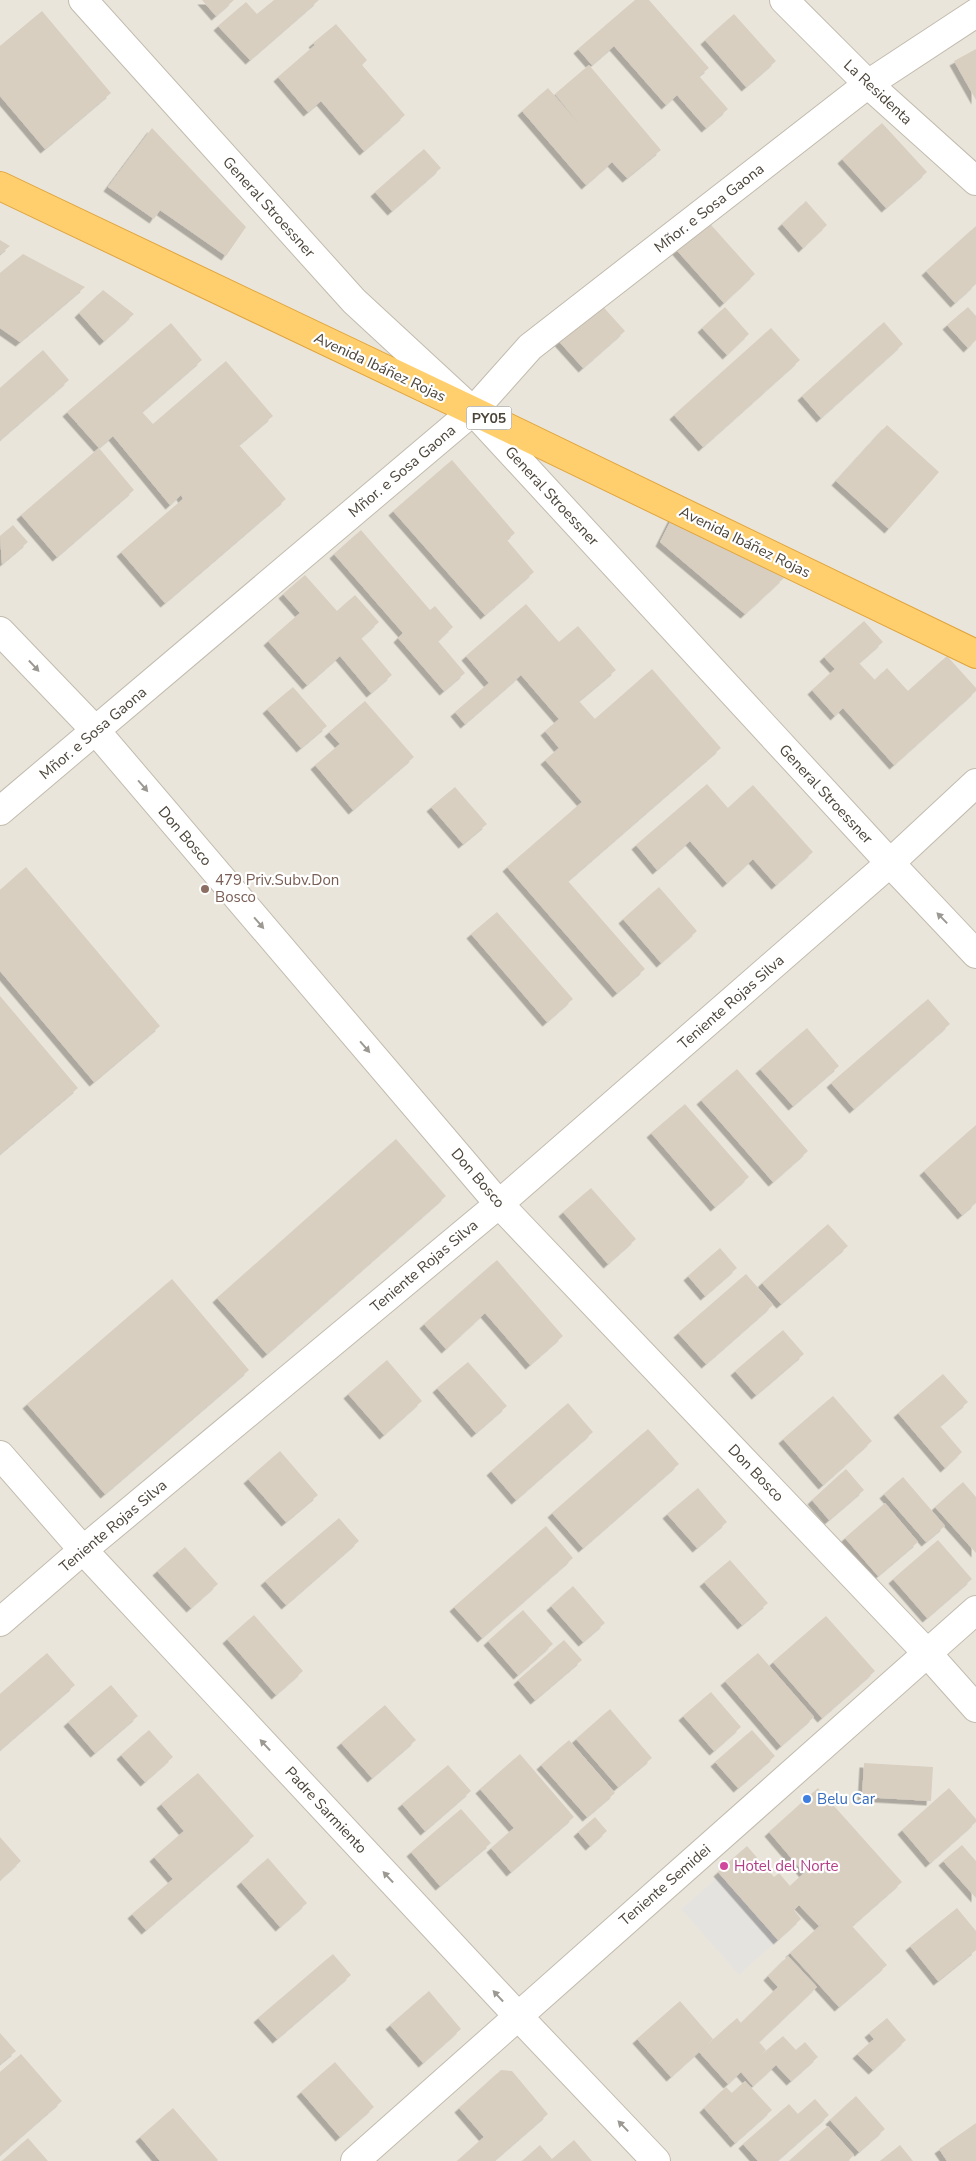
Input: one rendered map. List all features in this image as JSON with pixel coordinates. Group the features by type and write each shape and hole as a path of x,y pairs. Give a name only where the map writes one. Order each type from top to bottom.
{"highway":[{"name":"Avenida Ibáñez Rojas","path":"0,186 473,411 976,654"}],"street":[{"name":"General Stroessner","path":"83,0 354,301 473,411 976,954"},
{"name":"La Residenta","path":"784,0 868,84 976,181"},
{"name":"Mñor. e Sosa Gaona","path":"0,811 473,411 530,347 868,84 976,13"},
{"name":"Don Bosco","path":"0,631 96,731 499,1204 927,1653 976,1708"},
{"name":"Teniente Rojas Silva","path":"0,1622 83,1550 499,1204 890,863 976,783"},
{"name":"Padre Sarmiento","path":"0,1454 83,1550 517,2016 656,2161"},
{"name":"Teniente Semidei","path":"355,2161 976,1610"}],"shaded area":[{"path":"0,0 976,0 976,2161 0,2161"},
{"path":"720,1875 778,1940 739,1975 681,1909"}],"building":[{"path":"202,0 234,0 216,16"},
{"path":"274,0 319,0 250,60 218,26 246,2 257,14"},
{"path":"635,0 649,0 709,68 699,76 728,109 706,128 677,95 666,105 614,46 592,65 578,49"},
{"path":"42,11 111,93 45,149 0,96 0,46"},
{"path":"734,14 776,61 746,87 705,40"},
{"path":"336,24 367,60 362,65 405,115 364,151 321,101 308,112 278,77"},
{"path":"976,49 976,100 954,61"},
{"path":"589,65 661,150 627,178 612,162 586,185 522,111 548,88 579,124 555,94"},
{"path":"882,123 927,172 886,208 842,159"},
{"path":"152,128 246,227 226,256 160,210 154,219 108,187"},
{"path":"424,149 441,168 392,211 375,192"},
{"path":"806,201 827,225 803,248 782,224"},
{"path":"704,217 755,274 724,303 672,245"},
{"path":"976,226 976,284 955,303 926,271"},
{"path":"0,240 10,246 0,254"},
{"path":"23,254 85,287 20,342 0,328 0,273"},
{"path":"103,290 134,314 104,341 79,313"},
{"path":"597,300 625,331 583,368 555,337"},
{"path":"725,307 749,334 727,355 702,328"},
{"path":"968,307 976,316 976,340 968,348 947,325"},
{"path":"884,322 903,344 821,418 802,396"},
{"path":"171,323 202,360 142,412 153,424 226,361 273,416 239,445 286,499 165,603 121,552 183,499 181,495 170,505 113,436 99,448 67,412"},
{"path":"771,328 800,360 703,447 674,415"},
{"path":"43,350 69,380 0,440 0,388"},
{"path":"887,425 939,472 889,529 836,481"},
{"path":"99,448 134,490 57,557 21,515"},
{"path":"452,460 515,533 507,540 534,572 485,615 393,511"},
{"path":"674,514 784,578 745,614 660,542"},
{"path":"13,525 28,542 2,564 0,536"},
{"path":"361,530 430,610 435,606 453,627 438,641 465,673 444,691 398,638 403,633 334,554"},
{"path":"305,575 337,611 355,595 379,622 361,638 392,675 371,693 340,656 307,685 268,641 300,613 283,594"},
{"path":"526,604 559,642 578,626 616,670 579,701 595,719 652,669 721,748 568,881 645,969 617,993 507,867 582,802 545,760 559,748 545,731 559,719 521,675 465,724 455,712 489,683 466,656"},
{"path":"864,621 883,642 859,663 875,680 887,668 908,691 947,656 976,688 976,691 894,765 843,708 835,716 812,690 835,669 824,657"},
{"path":"293,687 327,726 301,748 267,709"},
{"path":"365,701 414,757 353,810 315,765 340,744 329,732"},
{"path":"707,784 728,808 753,785 813,852 776,885 753,859 727,883 690,841 657,870 636,845"},
{"path":"455,787 487,824 463,844 431,807"},
{"path":"26,867 160,1026 94,1082 0,971 0,890"},
{"path":"659,887 697,931 661,963 623,919"},
{"path":"497,912 573,999 547,1022 471,934"},
{"path":"0,996 78,1088 0,1154"},
{"path":"928,999 950,1024 854,1109 831,1083"},
{"path":"807,1028 839,1066 793,1106 760,1069"},
{"path":"737,1069 808,1151 773,1182 701,1100"},
{"path":"685,1104 749,1177 715,1207 651,1133"},
{"path":"976,1125 976,1203 962,1215 924,1171"},
{"path":"396,1139 446,1196 267,1354 217,1298"},
{"path":"591,1188 636,1239 608,1264 563,1212"},
{"path":"828,1224 848,1246 781,1304 762,1283"},
{"path":"720,1248 737,1268 705,1296 688,1276"},
{"path":"497,1260 563,1336 530,1365 485,1313 446,1349 424,1324"},
{"path":"746,1274 773,1305 706,1364 678,1333"},
{"path":"172,1279 249,1370 105,1494 27,1404"},
{"path":"783,1330 804,1354 756,1395 735,1371"},
{"path":"387,1360 422,1401 384,1435 348,1394"},
{"path":"468,1362 507,1406 476,1433 437,1388"},
{"path":"943,1374 968,1402 940,1426 962,1452 945,1468 898,1413"},
{"path":"833,1396 872,1441 823,1485 783,1439"},
{"path":"568,1403 593,1432 516,1500 491,1471"},
{"path":"648,1429 679,1464 583,1548 552,1513"},
{"path":"280,1451 318,1495 286,1522 248,1479"},
{"path":"846,1469 864,1490 829,1520 812,1500"},
{"path":"903,1477 945,1526 926,1542 884,1494"},
{"path":"963,1482 976,1497 976,1553 935,1507"},
{"path":"698,1488 727,1522 697,1548 667,1514"},
{"path":"885,1503 918,1542 878,1576 845,1538"},
{"path":"339,1518 359,1541 286,1605 265,1581"},
{"path":"546,1526 573,1558 482,1638 454,1607"},
{"path":"938,1540 972,1579 927,1618 893,1579"},
{"path":"185,1547 218,1584 191,1608 157,1571"},
{"path":"730,1560 768,1603 742,1625 704,1582"},
{"path":"573,1586 605,1623 583,1642 551,1606"},
{"path":"523,1610 553,1644 518,1675 488,1641"},
{"path":"254,1615 303,1671 276,1695 227,1639"},
{"path":"826,1616 875,1671 822,1718 773,1662"},
{"path":"564,1640 582,1660 535,1700 518,1680"},
{"path":"47,1653 75,1685 0,1750 0,1694"},
{"path":"758,1653 814,1717 781,1746 725,1681"},
{"path":"111,1685 138,1716 95,1753 68,1722"},
{"path":"711,1692 741,1727 714,1751 683,1716"},
{"path":"385,1705 416,1740 372,1778 341,1743"},
{"path":"610,1709 652,1758 618,1787 576,1739"},
{"path":"149,1730 173,1757 145,1782 121,1755"},
{"path":"752,1730 775,1756 738,1788 715,1762"},
{"path":"569,1740 615,1793 587,1817 541,1765"},
{"path":"520,1754 574,1817 511,1872 491,1848 514,1828 480,1789"},
{"path":"864,1763 933,1767 931,1801 862,1797"},
{"path":"448,1765 471,1791 425,1831 402,1804"},
{"path":"198,1773 254,1836 146,1930 132,1914 173,1879 154,1857 184,1831 161,1804"},
{"path":"818,1788 902,1882 852,1926 887,1965 839,2007 790,1953 824,1922 819,1926 799,1905 794,1910 801,1919 778,1940 718,1872 747,1846 774,1877 779,1873 790,1886 804,1873 769,1832"},
{"path":"949,1788 976,1819 976,1822 930,1863 902,1830"},
{"path":"461,1809 491,1843 440,1886 411,1852"},
{"path":"595,1817 607,1831 590,1846 578,1832"},
{"path":"0,1837 21,1861 0,1880"},
{"path":"962,1845 976,1861 976,1898 943,1861"},
{"path":"268,1858 307,1903 280,1927 241,1882"},
{"path":"957,1908 976,1931 976,1950 938,1981 910,1946"},
{"path":"333,1954 351,1975 277,2039 258,2018"},
{"path":"788,1956 817,1987 759,2042 766,2050 761,2055 783,2036 796,2050 805,2042 818,2057 791,2081 776,2065 753,2086 741,2072 728,2084 699,2052 737,2018 741,2023 778,1987 768,1976"},
{"path":"429,1991 461,2029 423,2063 390,2025"},
{"path":"680,2001 713,2039 671,2077 637,2039"},
{"path":"887,2018 906,2040 873,2070 857,2054 874,2039 869,2033"},
{"path":"0,2033 16,2051 0,2064"},
{"path":"21,2054 62,2101 0,2155 0,2072"},
{"path":"335,2062 374,2107 340,2137 301,2092"},
{"path":"501,2070 512,2071 548,2114 494,2161 457,2161 484,2137 459,2108"},
{"path":"745,2081 772,2110 735,2143 704,2108 726,2087 732,2093"},
{"path":"856,2096 885,2129 859,2152 830,2120"},
{"path":"815,2099 829,2115 777,2161 758,2161 743,2144 789,2104 798,2114"},
{"path":"173,2108 217,2161 160,2161 140,2137"},
{"path":"976,2123 976,2161 947,2161 939,2149"},
{"path":"828,2126 854,2155 848,2161 789,2161"},
{"path":"28,2138 48,2161 2,2161"},
{"path":"574,2140 592,2161 522,2161 540,2145 552,2159"},
{"path":"900,2145 913,2161 880,2161"}],"place":[{"name":"479 Priv.Subv.Don Bosco","path":"205,889"},
{"name":"Belu Car","path":"807,1799"},
{"name":"Hotel del Norte","path":"724,1866"}]}
